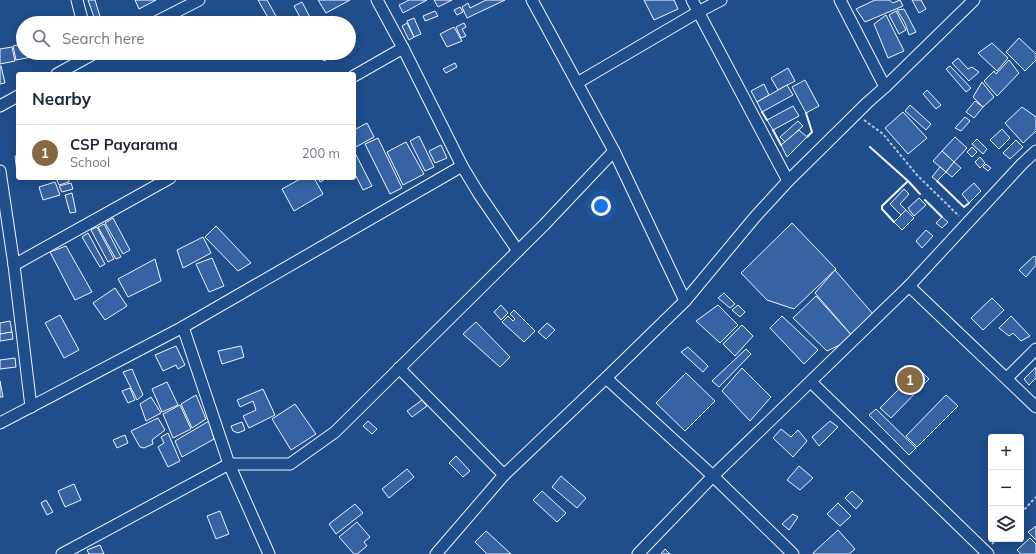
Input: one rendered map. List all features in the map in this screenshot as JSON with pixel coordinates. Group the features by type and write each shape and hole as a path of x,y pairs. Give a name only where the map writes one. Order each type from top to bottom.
{"street":[{"path":"77,0 81,16"},
{"path":"168,16 199,0"},
{"path":"377,0 403,48 462,166 479,194 518,251"},
{"path":"532,0 614,151 684,301"},
{"path":"692,0 788,182"},
{"path":"577,83 721,0"},
{"path":"840,0 885,87"},
{"path":"436,554 504,475 684,301 788,182 974,0"},
{"path":"356,75 403,48"},
{"path":"61,72 82,60"},
{"path":"0,106 16,97"},
{"path":"62,554 229,464 290,464 335,432 544,225 614,151"},
{"path":"638,554 713,476 909,286 1022,164 1036,151"},
{"path":"0,424 183,326 462,166"},
{"path":"0,171 2,201 14,265 31,407"},
{"path":"14,265 166,180"},
{"path":"909,286 1008,378 1036,407"},
{"path":"183,326 229,464 269,554"},
{"path":"1008,378 1036,349"},
{"path":"399,368 504,475"},
{"path":"606,378 713,476 793,554"},
{"path":"811,382 988,554"}],"path":[{"path":"856,114 883,134 917,175 967,224"},
{"path":"1024,510 1036,497"}],"building":[{"path":"88,0 95,0 100,16 94,16"},
{"path":"135,0 156,0 139,9"},
{"path":"258,0 267,0 276,16 267,16"},
{"path":"318,0 350,0 326,13"},
{"path":"409,0 427,0 403,13 399,5"},
{"path":"434,0 452,0 438,7"},
{"path":"486,0 505,0 467,18 462,7 468,3 470,8"},
{"path":"644,0 674,0 678,9 654,20"},
{"path":"875,0 889,0 893,3 900,0 903,6 865,22 856,9"},
{"path":"912,0 921,0 926,9 919,13"},
{"path":"302,2 309,16 299,16 294,6"},
{"path":"460,7 463,12 457,15 454,10"},
{"path":"904,9 916,32 909,35 905,23 897,10"},
{"path":"435,11 438,16 425,21 423,16"},
{"path":"896,11 906,30 899,34 889,15"},
{"path":"886,15 904,51 888,58 874,24"},
{"path":"414,18 421,34 414,37 407,21"},
{"path":"407,23 414,37 409,40 402,26"},
{"path":"464,23 466,27 462,29 466,36 461,38 456,27"},
{"path":"454,27 462,41 447,47 440,34"},
{"path":"1019,38 1036,54 1036,60 1025,71 1006,52"},
{"path":"992,43 1008,58 997,71 978,53"},
{"path":"16,45 16,60 13,46"},
{"path":"12,47 15,61 0,64 0,49"},
{"path":"958,58 968,69 972,67 979,72 969,81 952,63"},
{"path":"1009,60 1019,73 997,96 984,81 994,71 996,74"},
{"path":"455,63 457,67 446,73 443,69"},
{"path":"0,66 5,83 0,84"},
{"path":"950,66 971,88 966,92 946,69"},
{"path":"788,68 795,81 778,90 771,78"},
{"path":"805,80 819,106 806,113 792,87"},
{"path":"982,82 994,97 983,107 973,97"},
{"path":"764,84 769,95 757,102 751,91"},
{"path":"787,85 793,95 762,112 757,102"},
{"path":"927,90 941,105 936,109 923,94"},
{"path":"975,101 983,107 974,118 966,112"},
{"path":"910,105 931,124 926,130 905,111"},
{"path":"793,106 799,116 773,130 767,120"},
{"path":"1022,107 1036,117 1036,131 1023,143 1005,123"},
{"path":"903,112 927,138 908,154 885,128"},
{"path":"965,117 970,121 961,131 955,128"},
{"path":"798,121 803,126 785,142 780,137"},
{"path":"367,123 374,137 356,147 356,129"},
{"path":"1002,129 1010,138 999,149 990,140"},
{"path":"799,130 807,137 787,157 781,145"},
{"path":"419,136 434,167 425,171 410,141"},
{"path":"955,137 967,148 954,162 942,151"},
{"path":"378,138 402,188 390,194 365,144"},
{"path":"977,139 987,149 983,154 972,144"},
{"path":"1016,140 1023,147 1010,159 1003,153"},
{"path":"406,142 424,174 403,185 387,152"},
{"path":"441,145 447,158 435,163 429,151"},
{"path":"972,147 977,152 972,157 967,152"},
{"path":"942,151 954,162 946,172 933,161"},
{"path":"356,155 372,186 363,190 356,176"},
{"path":"980,157 985,163 980,168 975,162"},
{"path":"954,162 961,168 952,177 946,172"},
{"path":"986,164 991,168 988,171 983,167"},
{"path":"940,167 946,172 937,181 932,177"},
{"path":"57,180 68,180 69,182 59,185"},
{"path":"298,180 315,180 323,194 294,211 282,189"},
{"path":"55,182 60,195 43,200 39,187"},
{"path":"71,183 73,189 62,192 59,186"},
{"path":"974,183 981,191 969,203 962,194"},
{"path":"904,189 909,194 900,204 906,210 901,215 890,204"},
{"path":"72,193 76,212 70,213 65,195"},
{"path":"919,198 926,205 914,216 908,208"},
{"path":"906,210 914,218 902,230 894,222"},
{"path":"942,217 948,222 942,228 936,223"},
{"path":"113,218 130,250 123,254 105,223"},
{"path":"792,223 836,269 794,309 767,300 741,273"},
{"path":"104,224 121,257 116,259 98,227"},
{"path":"216,226 251,263 238,271 205,237"},
{"path":"97,227 114,259 108,262 91,230"},
{"path":"926,230 933,236 922,248 916,241"},
{"path":"88,233 105,264 100,267 82,237"},
{"path":"203,237 211,253 183,268 177,250"},
{"path":"66,246 92,292 75,300 50,252"},
{"path":"1034,256 1036,258 1036,265 1026,277 1019,270"},
{"path":"212,258 224,286 209,292 196,264"},
{"path":"155,259 161,281 128,297 118,279"},
{"path":"835,270 873,314 854,338 815,293"},
{"path":"115,288 127,306 105,320 93,303"},
{"path":"724,293 735,304 730,308 718,298"},
{"path":"816,296 854,338 827,351 793,318"},
{"path":"992,298 1004,310 983,330 971,318"},
{"path":"501,305 508,313 501,320 494,312"},
{"path":"718,305 738,325 720,343 696,321"},
{"path":"738,305 745,312 740,317 732,310"},
{"path":"514,310 535,331 524,342 502,322 508,316 513,321 515,319 510,314"},
{"path":"60,315 79,350 64,358 45,323"},
{"path":"782,316 818,350 804,364 770,328"},
{"path":"1011,316 1030,336 1021,341 1013,333 1009,336 999,328"},
{"path":"10,321 12,332 0,334 0,323"},
{"path":"476,322 510,357 500,367 463,334"},
{"path":"547,323 555,330 546,339 538,332"},
{"path":"742,325 753,336 735,356 723,344"},
{"path":"12,332 13,339 0,341 0,334"},
{"path":"176,346 185,365 178,369 176,365 163,371 155,355"},
{"path":"241,346 244,357 222,364 218,351"},
{"path":"688,347 708,366 703,372 681,352"},
{"path":"746,349 751,354 719,387 712,381"},
{"path":"15,358 16,367 0,369 0,360"},
{"path":"1036,367 1036,378 1029,385 1024,379"},
{"path":"742,368 771,397 750,421 722,391"},
{"path":"132,369 143,395 137,400 123,372"},
{"path":"919,369 929,379 891,418 880,408"},
{"path":"686,373 715,401 685,431 656,403"},
{"path":"0,381 3,397 0,397"},
{"path":"167,382 178,405 162,412 152,389"},
{"path":"130,388 135,400 128,403 122,391"},
{"path":"263,389 275,415 249,428 243,416 256,410 253,401 240,407 237,400"},
{"path":"196,395 206,419 192,428 181,404"},
{"path":"946,395 958,406 917,447 906,436"},
{"path":"151,397 161,413 146,421 140,404"},
{"path":"422,400 427,406 412,417 407,411"},
{"path":"295,404 316,434 291,450 272,419"},
{"path":"180,405 191,429 173,438 163,414"},
{"path":"876,409 916,448 909,455 869,415"},
{"path":"158,418 165,430 152,440 153,444 144,448 140,447 131,431"},
{"path":"209,421 214,439 182,457 175,441"},
{"path":"368,421 377,429 372,434 363,426"},
{"path":"830,421 838,427 819,446 812,437"},
{"path":"242,422 245,430 238,433 233,431 231,426"},
{"path":"781,429 791,437 798,430 807,441 793,457 773,438"},
{"path":"168,433 180,461 168,467 158,447 164,443 161,437"},
{"path":"125,435 128,443 117,448 113,440"},
{"path":"456,456 470,471 463,477 449,463"},
{"path":"799,466 813,478 800,490 787,480"},
{"path":"407,469 414,477 389,498 382,489"},
{"path":"561,476 586,498 577,508 552,487"},
{"path":"74,484 81,500 65,507 58,491"},
{"path":"542,491 566,513 557,522 533,500"},
{"path":"852,491 863,501 856,509 845,498"},
{"path":"46,500 53,512 47,515 41,503"},
{"path":"838,503 851,516 840,526 827,514"},
{"path":"355,504 363,513 336,534 329,524"},
{"path":"220,511 229,534 216,539 207,516"},
{"path":"793,514 798,517 789,530 782,524"},
{"path":"357,522 370,537 364,542 367,546 357,554 354,554 339,537"},
{"path":"1036,526 1036,540 1028,532"},
{"path":"838,530 855,549 849,554 813,553"},
{"path":"486,531 511,554 487,554 475,542"},
{"path":"1030,538 1036,544 1036,554 1021,554 1017,550"},
{"path":"100,545 104,554 89,554 87,550"},
{"path":"665,549 670,554 661,554"}],"wall":[{"path":"762,112 767,120"},
{"path":"806,113 812,132 807,137"},
{"path":"773,130 781,145"},
{"path":"870,147 908,181 920,194"},
{"path":"894,222 882,209 882,206 908,181"},
{"path":"937,181 964,207 969,203"},
{"path":"925,200 942,217"}],"place":[{"name":"CSP Payarama","path":"910,380"}]}
